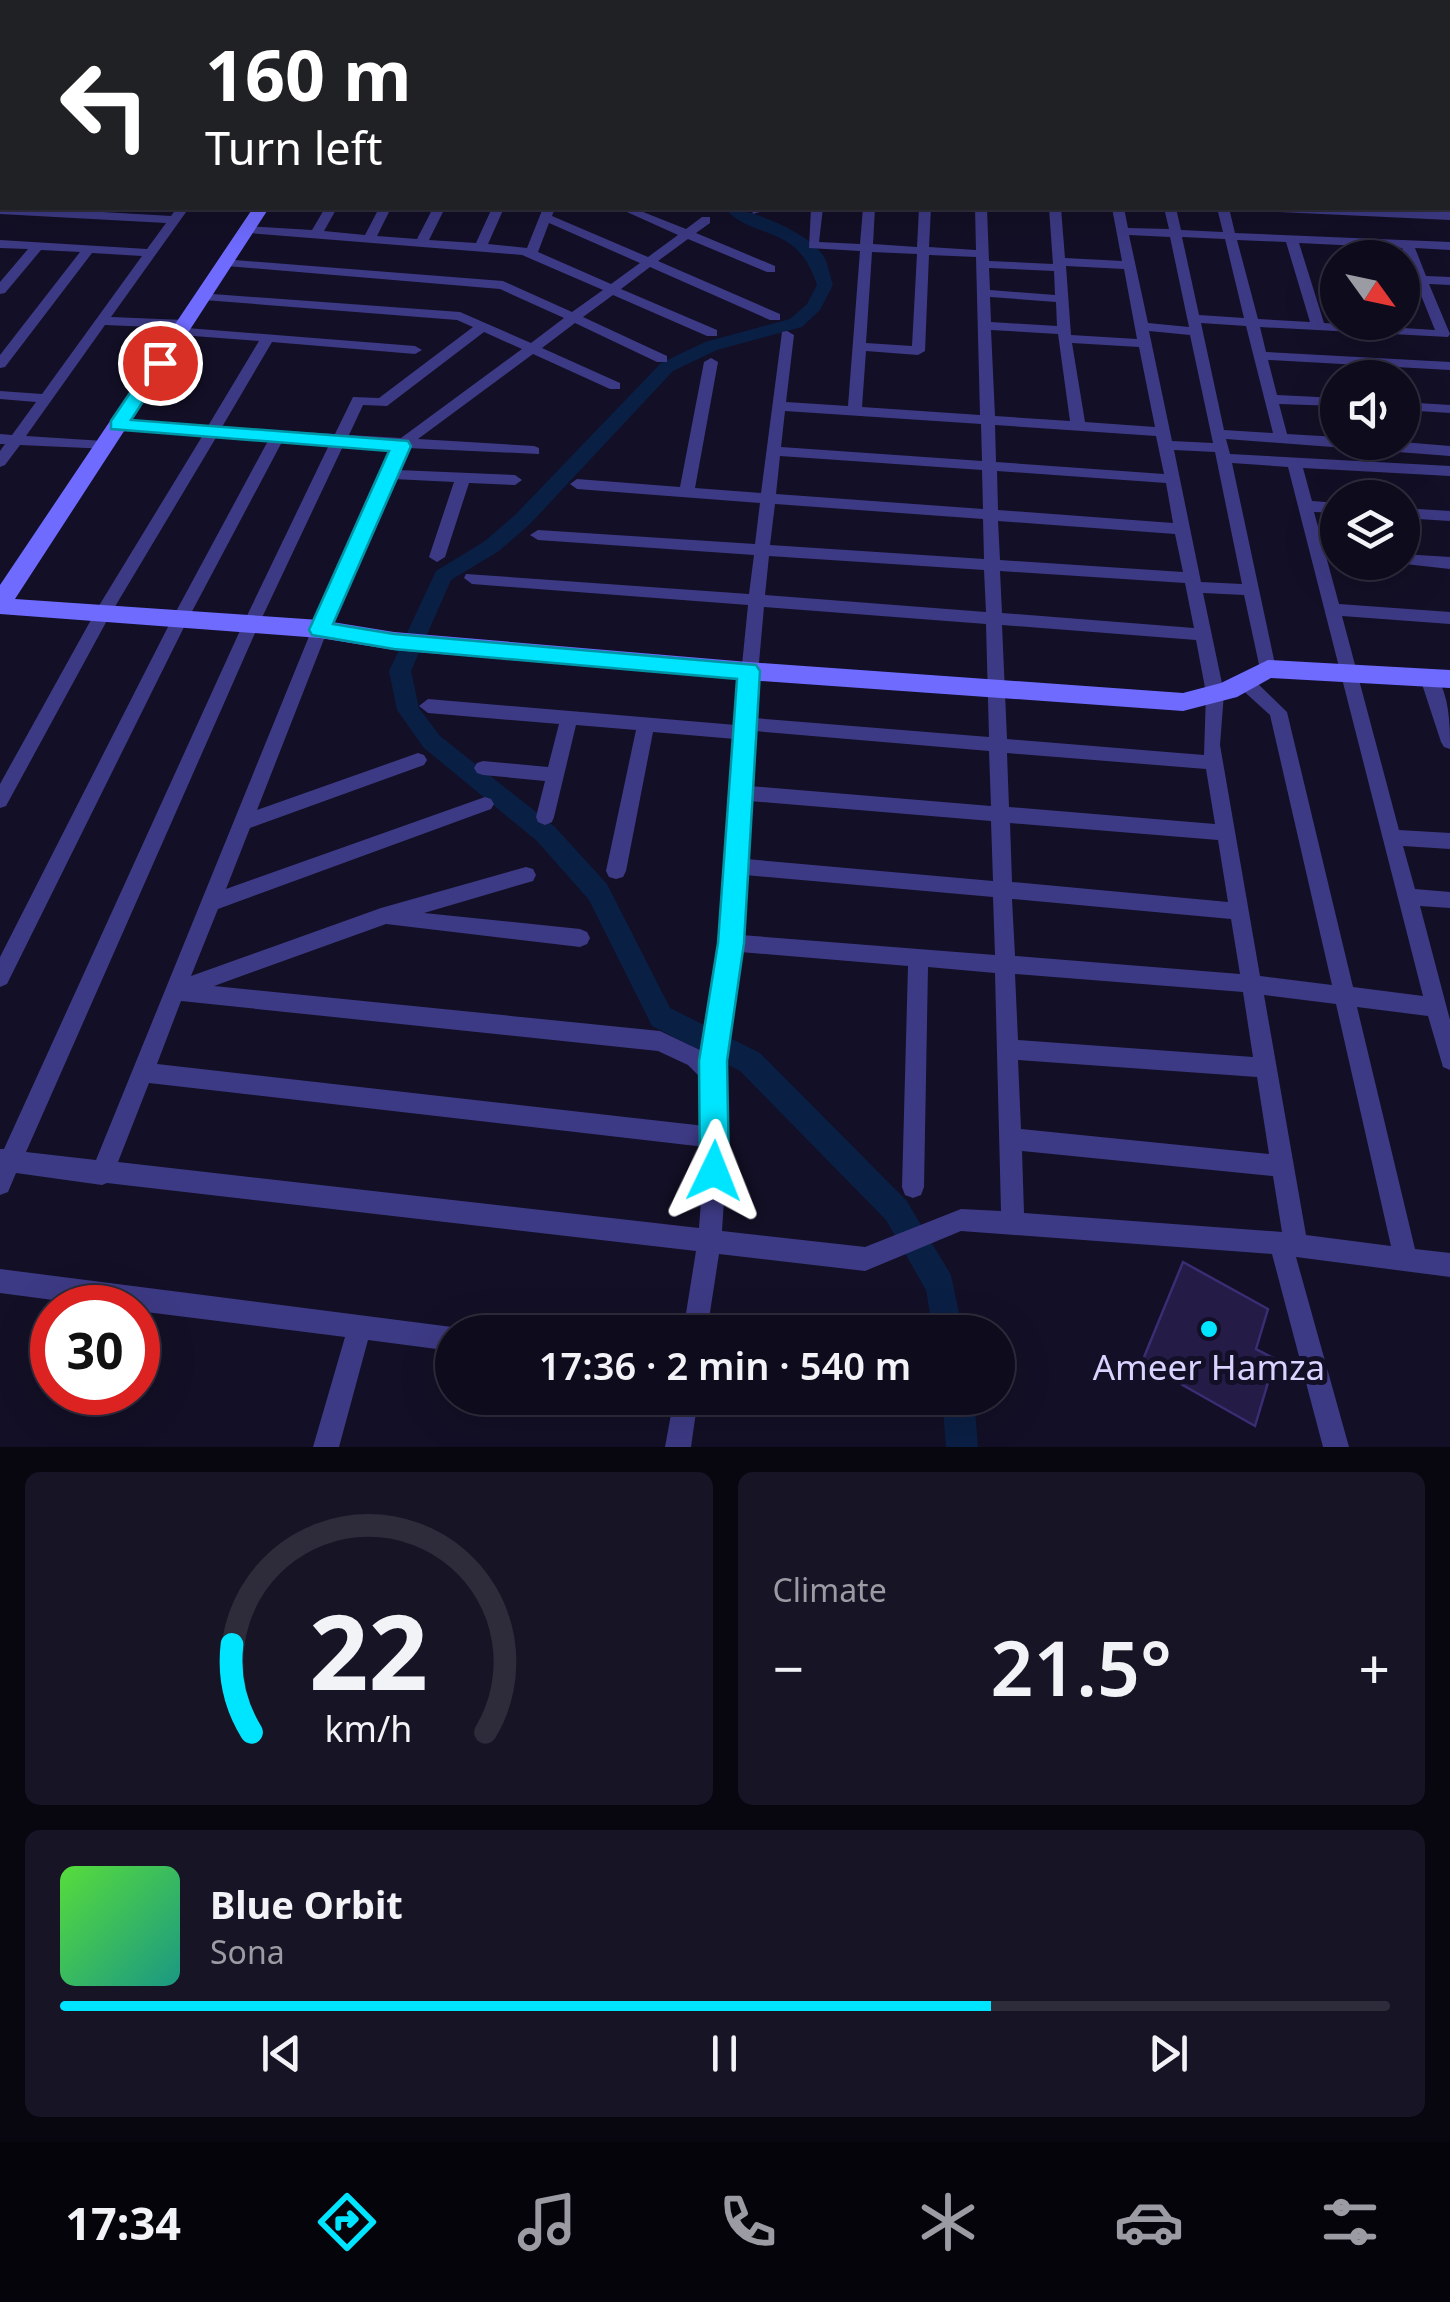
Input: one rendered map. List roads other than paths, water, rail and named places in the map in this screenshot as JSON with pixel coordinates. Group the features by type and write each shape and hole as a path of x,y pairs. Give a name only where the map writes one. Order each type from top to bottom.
{"street":[{"path":"0,210 174,220"},
{"path":"0,462 7,440 45,398 182,210"},
{"path":"260,210 0,604 320,630 394,642 1183,702 1216,694 1268,669 1440,679 1450,742"},
{"path":"316,234 330,210"},
{"path":"369,238 384,210"},
{"path":"421,242 438,210"},
{"path":"481,247 497,210"},
{"path":"629,210 771,269"},
{"path":"817,210 813,245 1061,265 1129,265"},
{"path":"855,411 869,210"},
{"path":"860,346 918,351 925,210"},
{"path":"982,210 1013,1224"},
{"path":"1055,210 1064,334 1078,426"},
{"path":"1118,210 1216,694 1211,744 1282,1166 1288,1244 1336,1447"},
{"path":"1170,210 1268,669"},
{"path":"1224,210 1282,438"},
{"path":"1322,210 1450,216"},
{"path":"531,254 547,212 775,317"},
{"path":"102,1174 320,630 401,446 706,220"},
{"path":"248,229 531,254 712,333"},
{"path":"1122,230 1320,240"},
{"path":"1142,326 1252,322 1318,326 1291,238"},
{"path":"0,244 150,253"},
{"path":"1420,245 1450,246"},
{"path":"0,290 38,246"},
{"path":"0,364 89,249"},
{"path":"226,262 503,285 662,358"},
{"path":"1420,331 1443,334 1420,280 1450,281"},
{"path":"984,293 1062,298"},
{"path":"204,296 460,316 615,386"},
{"path":"1434,310 1450,312"},
{"path":"101,321 415,350"},
{"path":"0,1184 5,1161 358,400 382,403 484,326"},
{"path":"986,326 1145,343"},
{"path":"699,1315 710,1238 717,1138 713,1068 731,943 748,671 786,336"},
{"path":"0,802 103,613 268,338"},
{"path":"1261,356 1450,366"},
{"path":"687,491 711,362"},
{"path":"0,395 45,398"},
{"path":"1272,398 1320,401"},
{"path":"779,406 1078,426 1222,447 1294,463 1450,471"},
{"path":"1420,407 1450,409"},
{"path":"118,425 401,446 534,451"},
{"path":"0,978 180,619 277,436"},
{"path":"1222,447 1282,438 1320,441"},
{"path":"7,440 104,446"},
{"path":"1420,449 1450,451"},
{"path":"774,451 1172,478"},
{"path":"1294,463 1408,897 1439,998 1450,1060"},
{"path":"388,474 515,480"},
{"path":"437,557 463,478"},
{"path":"577,484 1182,529"},
{"path":"1306,506 1320,507"},
{"path":"1420,514 1450,516"},
{"path":"538,535 993,565 1253,590"},
{"path":"1420,560 1450,563"},
{"path":"472,578 1204,635"},
{"path":"1334,610 1450,618"},
{"path":"1244,681 1278,712 1406,1259"},
{"path":"428,706 1214,762"},
{"path":"545,816 569,718"},
{"path":"616,870 646,724"},
{"path":"242,822 418,760"},
{"path":"483,768 555,775"},
{"path":"742,793 1226,833"},
{"path":"210,903 485,804"},
{"path":"1393,837 1450,841"},
{"path":"736,866 1239,911"},
{"path":"175,991 381,917 526,875"},
{"path":"1408,897 1450,900"},
{"path":"381,917 580,938"},
{"path":"731,943 1252,984 1345,996 1439,998"},
{"path":"913,1188 918,958"},
{"path":"175,991 660,1041 713,1068"},
{"path":"1008,1049 1266,1068"},
{"path":"142,1072 717,1138"},
{"path":"1010,1139 1282,1166"},
{"path":"5,1161 865,1258 961,1220 1288,1244 1449,1268"},
{"path":"0,1281 435,1337"},
{"path":"326,1447 360,1327"},
{"path":"678,1447 683,1415"}],"waterway":[{"path":"735,210 786,234 815,255 825,285 814,306 796,323 711,346 667,367 523,519 492,546 443,576 400,671 408,710 432,742 546,834 598,892 661,1017 750,1062 896,1210 940,1286 945,1315"},
{"path":"959,1415 962,1447"}],"place":[{"name":"Ameer Hamza","path":"1209,1329"}]}
